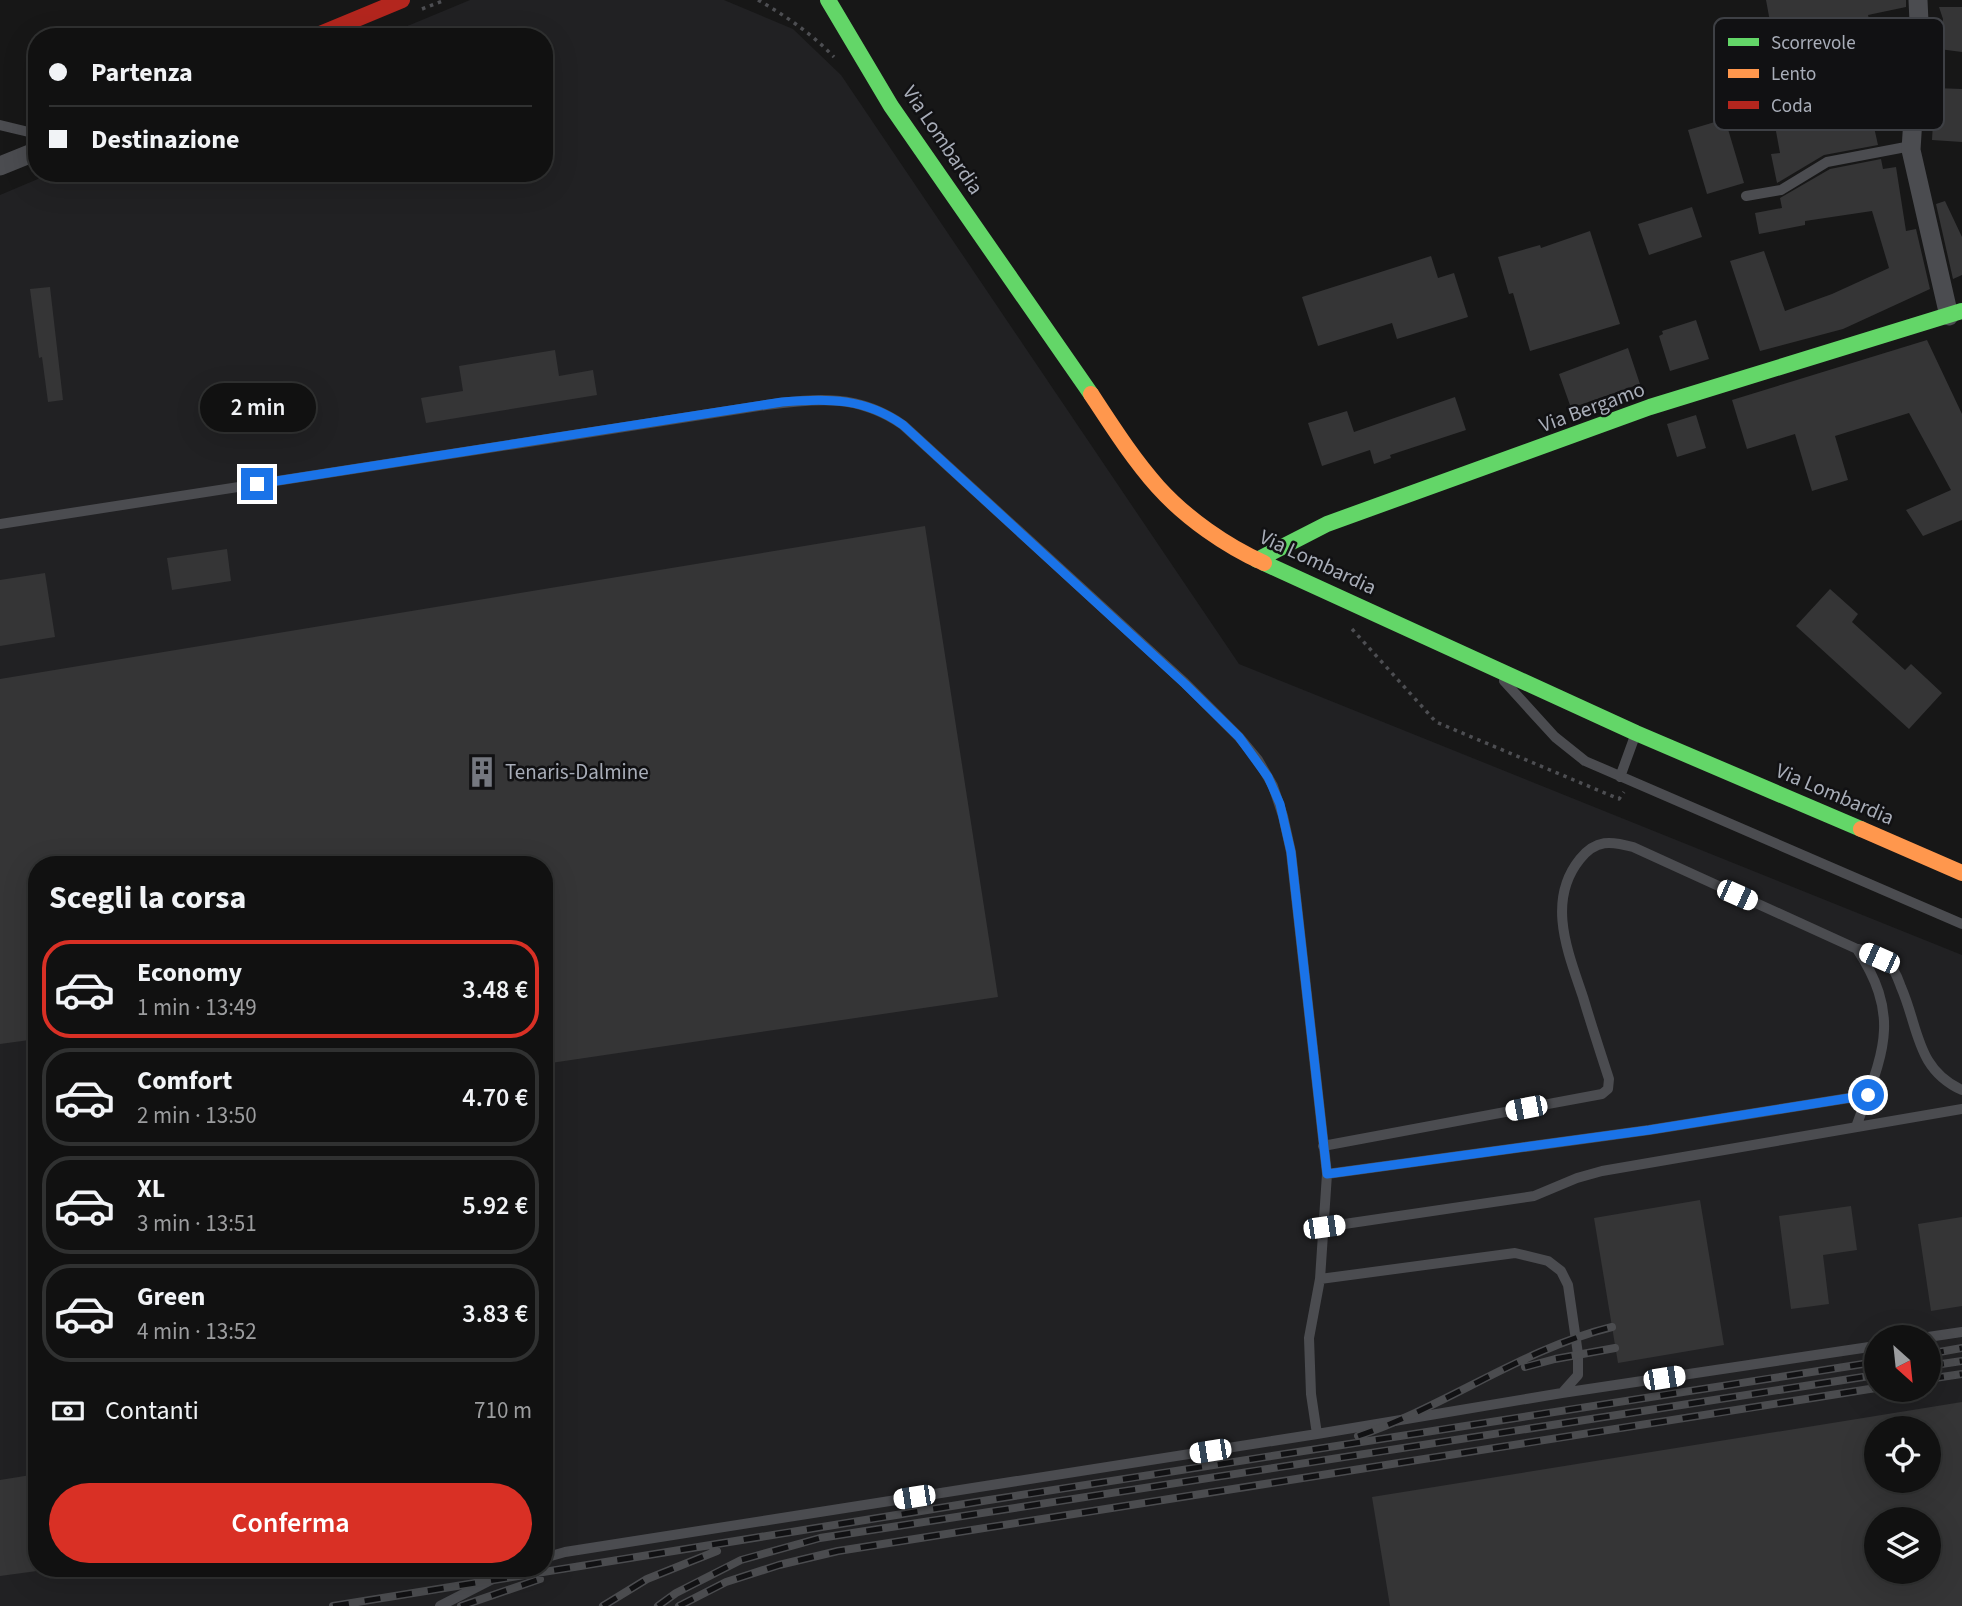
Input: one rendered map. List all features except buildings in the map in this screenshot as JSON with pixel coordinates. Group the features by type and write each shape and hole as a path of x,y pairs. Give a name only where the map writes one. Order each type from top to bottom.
{"street":[{"path":"335,28 402,0"},
{"name":"Via Lombardia","path":"828,0 891,106 1144,471 1182,510 1257,560 1636,733 1962,873"},
{"name":"Via Lombardia","path":"838,0 855,46"},
{"path":"1918,0 1919,18"},
{"path":"1912,130 1911,146 1956,313"},
{"path":"0,166 28,155"},
{"name":"Via Bergamo","path":"1257,560 1327,524 1635,412 1956,313"}],"lane":[{"path":"0,125 28,132"},
{"path":"1746,196 1781,190 1827,162 1911,146"},
{"path":"0,524 766,405 828,400 875,408 903,425 1175,674 1239,737 1263,768 1277,795 1291,852 1327,1174 1320,1279 1309,1338 1311,1394 1317,1434"},
{"path":"1492,668 1564,746 1585,761 1962,924"},
{"path":"1620,777 1636,733"},
{"path":"1323,1146 1605,1092 1610,1085 1609,1079 1567,949 1562,923 1564,889 1575,865 1595,845 1611,842 1633,847 1879,958 1891,967 1904,994 1929,1065 1948,1083 1962,1090"},
{"path":"1856,1127 1883,1049 1885,1012 1876,980 1857,948"},
{"path":"1327,1174 1649,1130 1868,1095"},
{"path":"1324,1227 1534,1196 1592,1174 1962,1109"},
{"path":"1320,1279 1514,1253 1548,1261 1561,1271 1568,1285 1578,1354 1578,1375 1562,1393"},
{"path":"1941,1335 1962,1332"},
{"path":"553,1556 1562,1393 1864,1348"},
{"path":"440,1606 496,1577"}],"shaded area":[{"name":"Tenaris-Dalmine","path":"470,0 724,0 793,29 841,75 1239,664 1962,955 1962,1606 0,1606 0,195 31,182 553,182 553,28 403,28"}],"railway":[{"path":"1358,1436 1422,1410 1547,1349 1612,1327"},
{"path":"1525,1367 1615,1348"},
{"path":"1941,1352 1962,1348"},
{"path":"1941,1364 1962,1361"},
{"path":"553,1570 1864,1364"},
{"path":"1941,1377 1962,1374"},
{"path":"658,1606 676,1593 741,1560 820,1538 1864,1377"},
{"path":"679,1606 726,1582 779,1565 838,1551 1864,1390"},
{"path":"603,1606 647,1579 717,1551"},
{"path":"333,1606 512,1577"},
{"path":"461,1606 540,1579"}],"traffic: fast":[{"path":"828,0 891,106 1091,394"},
{"path":"1257,560 1327,524 1650,407 1962,311"},
{"path":"1264,563 1636,733 1861,829"}],"traffic: slow":[{"path":"1091,394 1131,454 1181,510 1235,548 1264,563"},
{"path":"1861,829 1962,873"}],"traffic: jam":[{"path":"335,28 402,0"}],"place":[{"name":"Tenaris-Dalmine","path":"482,772"}],"route":[{"path":"257,484 782,402 843,401 875,408 903,425 1039,548 1239,737 1263,768 1277,795 1291,852 1327,1174 1649,1130 1868,1095"}]}
